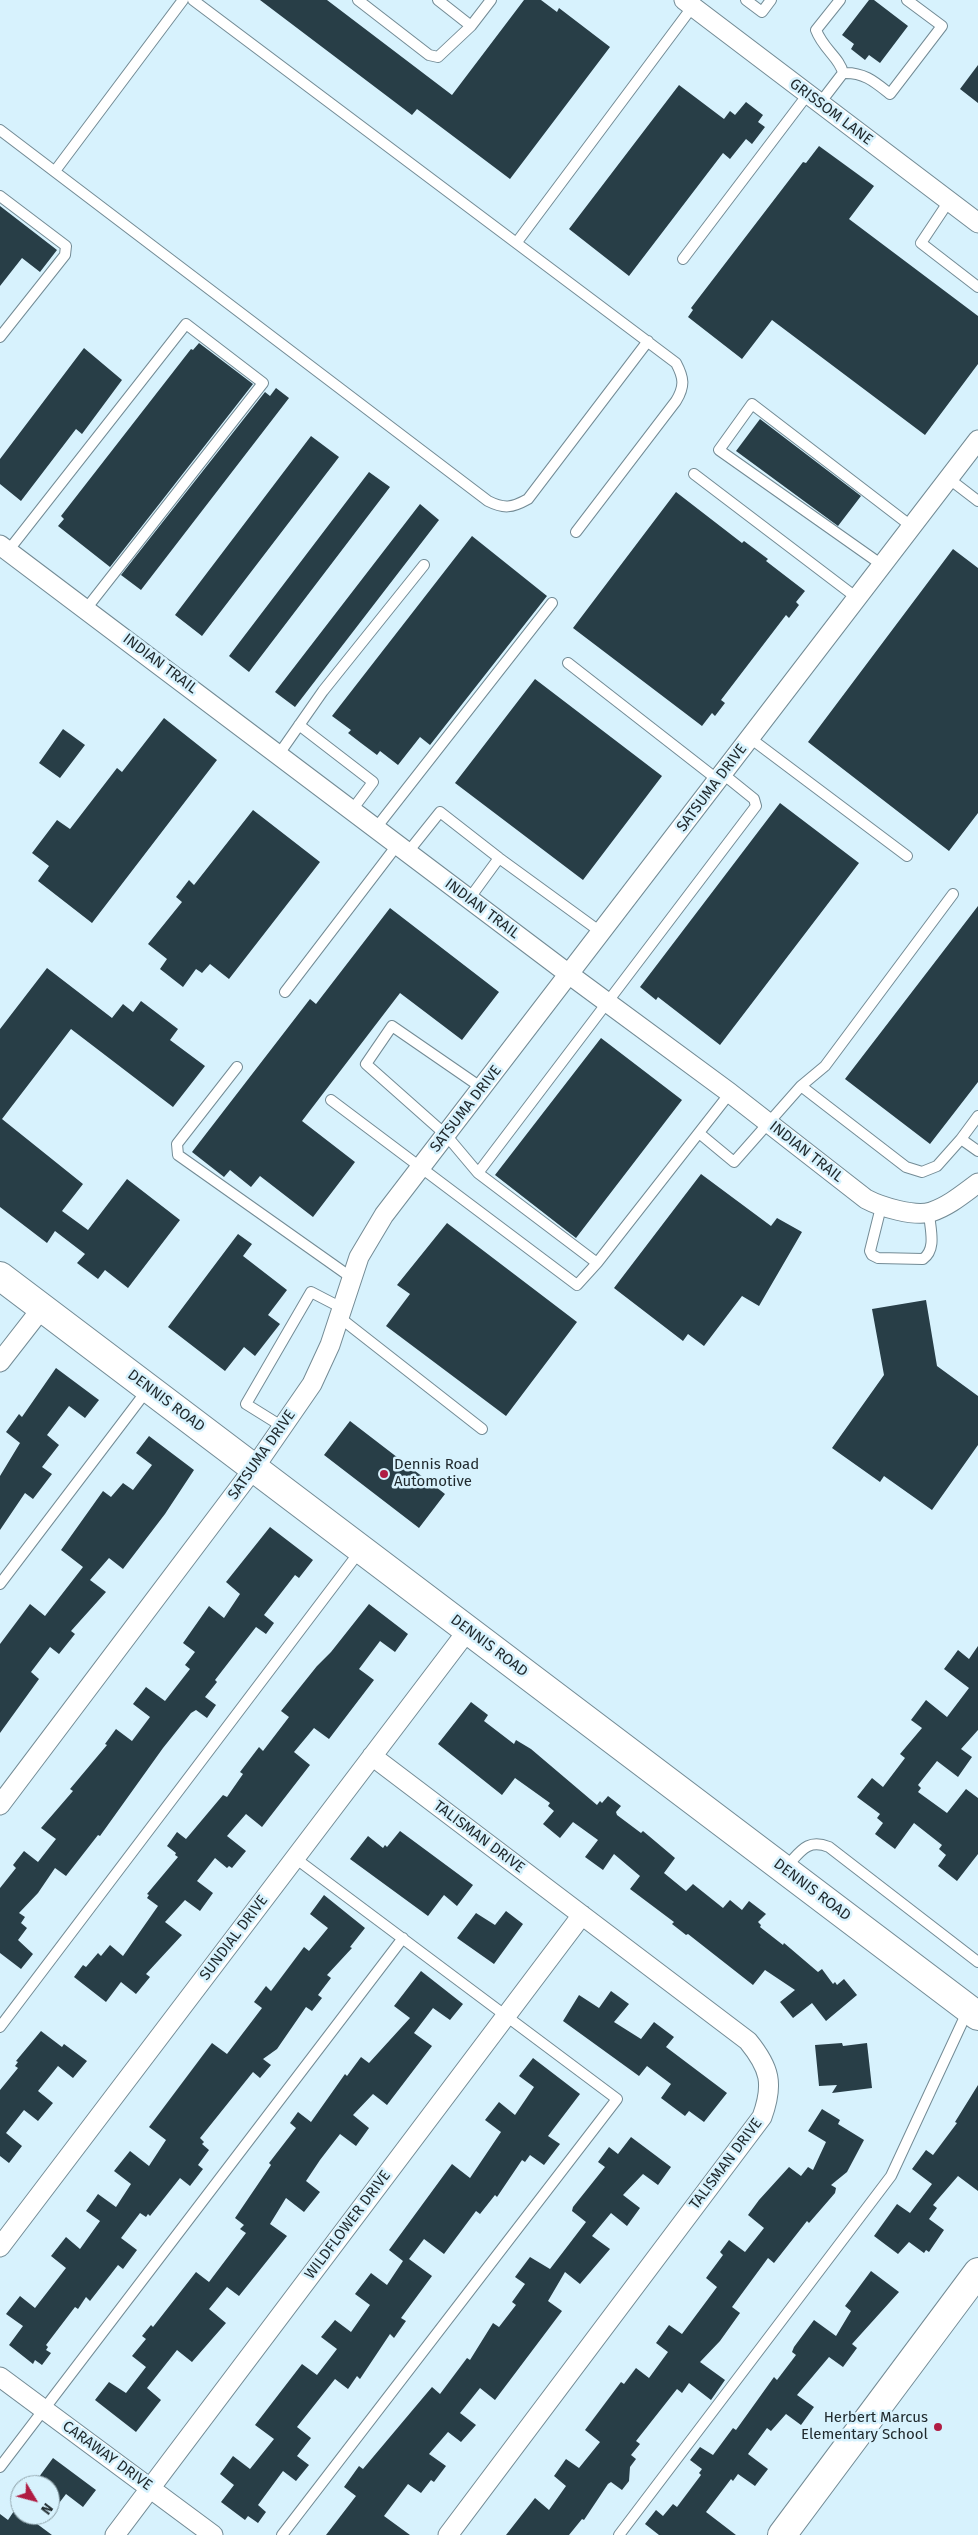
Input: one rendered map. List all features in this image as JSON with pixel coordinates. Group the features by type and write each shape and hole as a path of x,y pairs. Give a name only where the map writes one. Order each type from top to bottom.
{"street":[{"name":"GRISSOM LANE","path":"689,3 978,224"},
{"name":"SATSUMA DRIVE","path":"0,1805 254,1468 312,1384 330,1345 358,1257 384,1215 977,442"},
{"name":"INDIAN TRAIL","path":"4,548 570,975 730,1092 866,1199 881,1207 929,1213"},
{"path":"929,1213 954,1202 978,1183"},
{"name":"DENNIS ROAD","path":"0,1276 973,2012"},
{"path":"0,1362 42,1308"},
{"name":"SUNDIAL DRIVE","path":"0,2247 468,1630"},
{"name":"TALISMAN DRIVE","path":"372,1756 748,2041 764,2061 768,2079 768,2100 762,2117 448,2535"},
{"name":"WILDFLOWER DRIVE","path":"115,2535 582,1915"},
{"path":"782,2535 978,2272"},
{"name":"CARAWAY DRIVE","path":"0,2377 213,2535"}],"lane":[{"path":"54,171 183,0"},
{"path":"193,0 676,362 683,376 683,390 576,532"},
{"path":"358,0 429,55 438,57 471,26 491,0"},
{"path":"438,0 471,26"},
{"path":"746,0 762,12 771,0"},
{"path":"840,0 816,30 821,43 842,66 843,73"},
{"path":"683,259 814,99 843,73 856,72 866,76 890,94 942,26 907,0"},
{"path":"517,242 689,3"},
{"path":"0,130 488,501 502,508 514,507 528,499 648,341"},
{"path":"0,196 66,246 65,255 0,337"},
{"path":"949,201 921,243 978,287"},
{"path":"4,548 186,324 263,383 86,609"},
{"path":"882,564 719,450 752,404 911,526"},
{"path":"694,474 857,598"},
{"path":"948,478 978,501"},
{"path":"279,754 299,725 424,564"},
{"path":"376,828 552,602"},
{"path":"478,1173 756,806 754,799 721,777 568,663"},
{"path":"299,725 374,782 352,810"},
{"path":"750,738 908,856"},
{"path":"285,992 403,848 440,812 499,858 602,933"},
{"path":"469,899 499,858"},
{"path":"699,1133 734,1162 800,1086 825,1066 953,894"},
{"path":"482,1088 392,1026 366,1064 446,1135 478,1173 597,1263"},
{"path":"237,1067 177,1144 178,1155 352,1278"},
{"path":"800,1086 906,1167 922,1172 937,1166 978,1116"},
{"path":"331,1100 577,1285 597,1263 730,1092"},
{"path":"960,1139 978,1151"},
{"path":"881,1207 870,1251 872,1255 878,1258 923,1259 928,1255 932,1250 929,1213"},
{"path":"282,1427 246,1404 311,1292 340,1313 482,1429"},
{"path":"0,1584 148,1388"},
{"path":"0,2026 362,1549"},
{"path":"784,1869 807,1845 818,1843 829,1847 978,1962"},
{"path":"282,2535 616,2099 295,1858"},
{"path":"0,2468 403,1938"},
{"path":"619,2535 891,2176 973,2012"}],"building":[{"path":"260,0 327,0 452,95 524,0 541,0 557,12 559,8 610,47 510,179 417,109 412,115"},
{"path":"869,0 874,0 908,26 880,63 869,55 865,60 851,49 854,44 842,35"},
{"path":"978,65 978,103 960,89"},
{"path":"679,85 724,119 730,111 735,115 746,102 763,115 758,122 765,127 752,144 746,139 730,159 723,153 629,276 569,229"},
{"path":"819,146 874,186 849,219 978,316 978,364 925,435 772,320 742,359 688,317 693,310 691,308 803,162 806,163"},
{"path":"0,206 57,250 40,272 22,258 0,286"},
{"path":"199,343 253,384 110,567 58,526 64,519 61,516 191,349 193,350"},
{"path":"84,348 122,380 82,434 76,429 21,501 0,484 0,459"},
{"path":"276,388 289,398 141,590 121,575 265,392 270,396"},
{"path":"760,419 861,496 838,526 736,451"},
{"path":"311,436 339,457 202,636 175,615"},
{"path":"369,472 390,487 249,672 229,656"},
{"path":"676,492 742,543 744,541 768,559 766,561 805,591 796,602 799,605 789,618 786,615 721,700 725,703 715,716 712,713 702,726 573,628"},
{"path":"420,504 439,520 295,707 275,692"},
{"path":"472,536 547,596 430,745 420,737 398,765 380,751 377,755 348,733 351,730 332,716"},
{"path":"953,549 978,568 978,813 949,851 808,742"},
{"path":"535,679 662,776 583,880 455,783"},
{"path":"164,718 217,760 92,923 38,881 49,866 32,853 57,820 70,829 117,768 122,772"},
{"path":"63,729 85,745 60,778 39,763"},
{"path":"780,803 859,863 720,1045 658,997 656,1000 640,987"},
{"path":"253,810 320,862 229,979 210,964 202,973 196,969 183,987 160,969 167,959 148,944 182,902 176,897 189,880 194,885"},
{"path":"978,906 978,1082 930,1144 845,1079"},
{"path":"390,908 499,992 462,1040 400,993 302,1121 355,1162 313,1217 260,1176 251,1187 230,1170 224,1177 192,1152 310,999 316,1004"},
{"path":"47,968 112,1018 123,1004 133,1012 141,1001 178,1029 170,1040 205,1066 173,1107 71,1029 2,1119 83,1184 62,1211 88,1230 127,1179 180,1220 128,1288 105,1270 98,1279 77,1263 85,1254 55,1231 47,1243 0,1207 0,1029"},
{"path":"601,1038 682,1100 576,1238 495,1175"},
{"path":"701,1174 771,1226 777,1218 802,1232 759,1306 742,1296 704,1346 688,1334 683,1341 614,1288"},
{"path":"447,1223 577,1322 506,1416 386,1326 410,1294 397,1285"},
{"path":"238,1234 252,1244 243,1256 287,1290 268,1315 280,1324 255,1356 244,1347 225,1371 168,1327"},
{"path":"926,1300 937,1366 978,1396 978,1445 932,1510 884,1476 880,1482 832,1448 884,1375 872,1309"},
{"path":"56,1368 99,1400 85,1418 69,1406 47,1435 59,1445 42,1467 52,1474 33,1499 25,1493 0,1530 0,1476 20,1443 6,1432 19,1414 22,1417"},
{"name":"Dennis Road Automotive","path":"350,1421 445,1494 419,1528 324,1455"},
{"path":"149,1436 194,1470 165,1514 123,1569 109,1558 90,1580 106,1592 71,1631 75,1634 59,1654 50,1647 31,1672 39,1679 0,1733 0,1644 30,1604 45,1616 83,1567 61,1550 103,1491 111,1497 123,1483 133,1490 152,1465 136,1453"},
{"path":"270,1527 313,1560 299,1578 295,1575 264,1615 274,1623 266,1634 256,1627 215,1680 217,1682 205,1697 216,1705 207,1718 196,1710 191,1713 163,1748 100,1836 98,1835 66,1876 55,1868 38,1893 19,1913 25,1917 21,1923 27,1928 18,1940 33,1954 21,1969 0,1953 0,1888 16,1868 13,1865 24,1851 38,1862 56,1839 41,1828 73,1791 70,1789 107,1745 105,1744 116,1729 132,1741 150,1717 133,1704 146,1687 165,1701 190,1669 185,1665 195,1652 183,1643 209,1606 224,1618 240,1594 226,1582"},
{"path":"369,1604 408,1634 395,1652 380,1641 359,1669 374,1680 329,1739 314,1728 294,1752 310,1765 262,1827 246,1814 227,1836 246,1851 232,1868 229,1866 227,1868 215,1858 197,1881 213,1893 200,1911 185,1900 165,1922 182,1935 146,1974 150,1977 136,1994 121,1982 106,2002 74,1977 83,1965 86,1967 98,1953 101,1956 110,1945 123,1956 158,1906 147,1898 149,1895 147,1894 178,1857 167,1846 177,1832 186,1839 223,1795 227,1797 243,1774 240,1772 259,1747 263,1751 289,1717 281,1711"},
{"path":"978,1646 978,1730 961,1749 972,1757 958,1777 937,1761 918,1785 921,1788 918,1792 947,1813 966,1789 978,1798 978,1854 957,1881 938,1866 946,1855 939,1849 942,1845 914,1823 895,1849 875,1834 883,1823 877,1818 880,1814 857,1797 872,1778 883,1787 905,1758 900,1754 922,1728 911,1720 926,1700 947,1717 969,1688 944,1669 958,1650 969,1659"},
{"path":"471,1702 488,1715 484,1721 514,1744 516,1740 531,1749 597,1805 600,1801 602,1803 608,1796 621,1806 616,1812 617,1815 641,1833 643,1831 675,1858 664,1873 686,1891 693,1884 723,1908 730,1900 742,1910 749,1901 766,1914 758,1922 761,1925 760,1927 783,1945 784,1943 818,1972 822,1969 833,1984 835,1982 837,1985 844,1979 857,1995 826,2021 812,2003 793,2018 780,2002 795,1990 765,1970 753,1985 688,1934 686,1935 672,1924 674,1922 630,1889 640,1876 614,1854 603,1870 585,1857 598,1840 573,1822 560,1838 543,1824 554,1811 548,1806 550,1803 515,1778 502,1795 438,1744"},
{"path":"400,1831 473,1885 457,1906 444,1895 428,1916 350,1859 368,1836 383,1848 385,1845 387,1847"},
{"path":"324,1895 365,1928 350,1947 352,1948 327,1975 331,1978 318,1995 322,1998 312,2011 306,2007 277,2049 263,2059 271,2065 260,2078 253,2072 200,2138 204,2142 202,2144 209,2150 198,2165 203,2169 190,2186 180,2178 150,2216 148,2214 146,2217 140,2213 121,2238 137,2250 123,2269 118,2265 90,2301 86,2297 78,2309 75,2307 46,2345 48,2347 46,2350 51,2353 42,2365 35,2360 33,2364 9,2345 23,2326 6,2314 20,2296 35,2308 66,2268 51,2256 66,2237 80,2249 100,2221 86,2211 98,2194 116,2207 131,2184 114,2171 130,2151 149,2166 166,2140 149,2127 212,2043 227,2054 262,2008 254,2002 266,1986 271,1991 304,1947 309,1951 328,1928 310,1914"},
{"path":"506,1911 523,1924 494,1964 457,1938 476,1913 495,1925"},
{"path":"421,1971 463,2004 450,2020 433,2008 414,2033 432,2046 387,2105 373,2094 353,2115 369,2128 356,2146 340,2134 306,2181 320,2192 304,2212 286,2198 270,2224 287,2236 239,2296 227,2287 209,2309 226,2323 192,2362 177,2350 147,2388 161,2400 136,2432 95,2400 109,2382 126,2393 146,2367 132,2356 146,2339 142,2336 151,2325 153,2327 196,2272 209,2282 246,2233 240,2229 244,2225 235,2218 271,2165 269,2163 296,2128 290,2123 298,2112 311,2122 345,2074 347,2076 361,2057 369,2063 410,2018 394,2006"},
{"path":"611,1991 629,2004 614,2022 641,2039 654,2022 674,2037 666,2047 727,2093 704,2122 689,2111 685,2116 661,2098 671,2084 647,2066 639,2076 563,2021 579,1995 599,2008"},
{"path":"41,2031 62,2047 64,2044 87,2061 73,2078 58,2066 38,2091 53,2103 38,2121 24,2110 6,2133 22,2146 9,2163 0,2156 0,2090 18,2068 15,2066 18,2062 16,2061"},
{"path":"842,2043 843,2046 867,2043 872,2088 832,2093 837,2085 819,2086 815,2045"},
{"path":"533,2058 580,2094 548,2136 560,2144 544,2165 530,2155 525,2162 522,2160 497,2197 495,2195 480,2214 476,2211 444,2254 424,2239 409,2259 432,2276 401,2318 406,2321 394,2338 390,2334 360,2379 357,2376 348,2389 335,2379 297,2427 311,2438 297,2456 309,2465 296,2481 283,2471 258,2505 266,2512 258,2523 248,2516 245,2520 221,2502 234,2485 220,2474 233,2456 250,2469 274,2439 255,2425 302,2364 317,2375 337,2349 321,2337 335,2320 351,2332 370,2305 355,2294 371,2273 387,2285 403,2261 389,2250 452,2164 470,2178 501,2132 485,2120 499,2102 515,2115 534,2087 519,2076"},
{"path":"978,2085 978,2191 958,2176 933,2205 937,2208 929,2219 944,2230 929,2252 926,2250 924,2253 909,2242 898,2254 874,2236 897,2204 910,2213 932,2184 912,2169 926,2150 933,2155 957,2123 955,2122"},
{"path":"822,2109 840,2120 838,2124 864,2140 847,2172 831,2185 836,2188 835,2193 809,2223 807,2221 774,2263 768,2258 732,2307 740,2313 720,2341 700,2362 725,2380 711,2400 689,2383 682,2393 677,2389 636,2441 640,2444 631,2455 636,2459 630,2467 629,2481 622,2490 611,2482 608,2484 584,2520 582,2519 569,2535 506,2535 535,2498 549,2510 566,2486 554,2476 566,2459 579,2468 600,2442 585,2430 621,2382 624,2384 636,2368 649,2378 668,2352 656,2343 669,2325 682,2334 717,2287 706,2278 723,2255 720,2252 729,2240 745,2252 764,2228 748,2215 759,2200 789,2167 801,2176 808,2167 813,2170 826,2142 808,2131"},
{"path":"631,2137 671,2167 658,2185 643,2174 623,2195 640,2208 627,2226 611,2213 592,2236 610,2249 580,2284 565,2272 548,2301 562,2311 495,2400 480,2388 460,2413 476,2425 461,2442 448,2432 429,2454 446,2466 434,2482 431,2480 421,2493 408,2484 384,2516 410,2535 326,2535 356,2496 344,2487 359,2466 363,2469 432,2387 440,2394 467,2358 470,2360 493,2323 499,2327 516,2305 512,2302 525,2284 515,2277 530,2257 550,2269 586,2222 572,2211 573,2207 605,2167 598,2162 609,2147 618,2154"},
{"path":"871,2271 899,2292 852,2344 857,2348 843,2367 829,2357 797,2395 814,2407 801,2425 786,2414 771,2431 767,2428 748,2454 768,2469 755,2486 738,2474 733,2481 731,2479 706,2512 736,2535 659,2535 645,2524 656,2510 663,2516 673,2504 677,2507 701,2475 699,2473 702,2469 690,2460 700,2447 713,2455 733,2428 736,2430 774,2377 777,2380 796,2355 792,2352 794,2347 814,2320 836,2336 851,2311 845,2306"},
{"path":"53,2458 96,2490 83,2507 66,2494 60,2502 60,2475 40,2475"},
{"path":"0,2514 8,2520 10,2517 10,2525 38,2525 52,2535 0,2535"}],"place":[{"name":"Dennis Road Automotive","path":"384,1474"},
{"name":"Herbert Marcus Elementary School","path":"938,2427"}]}
